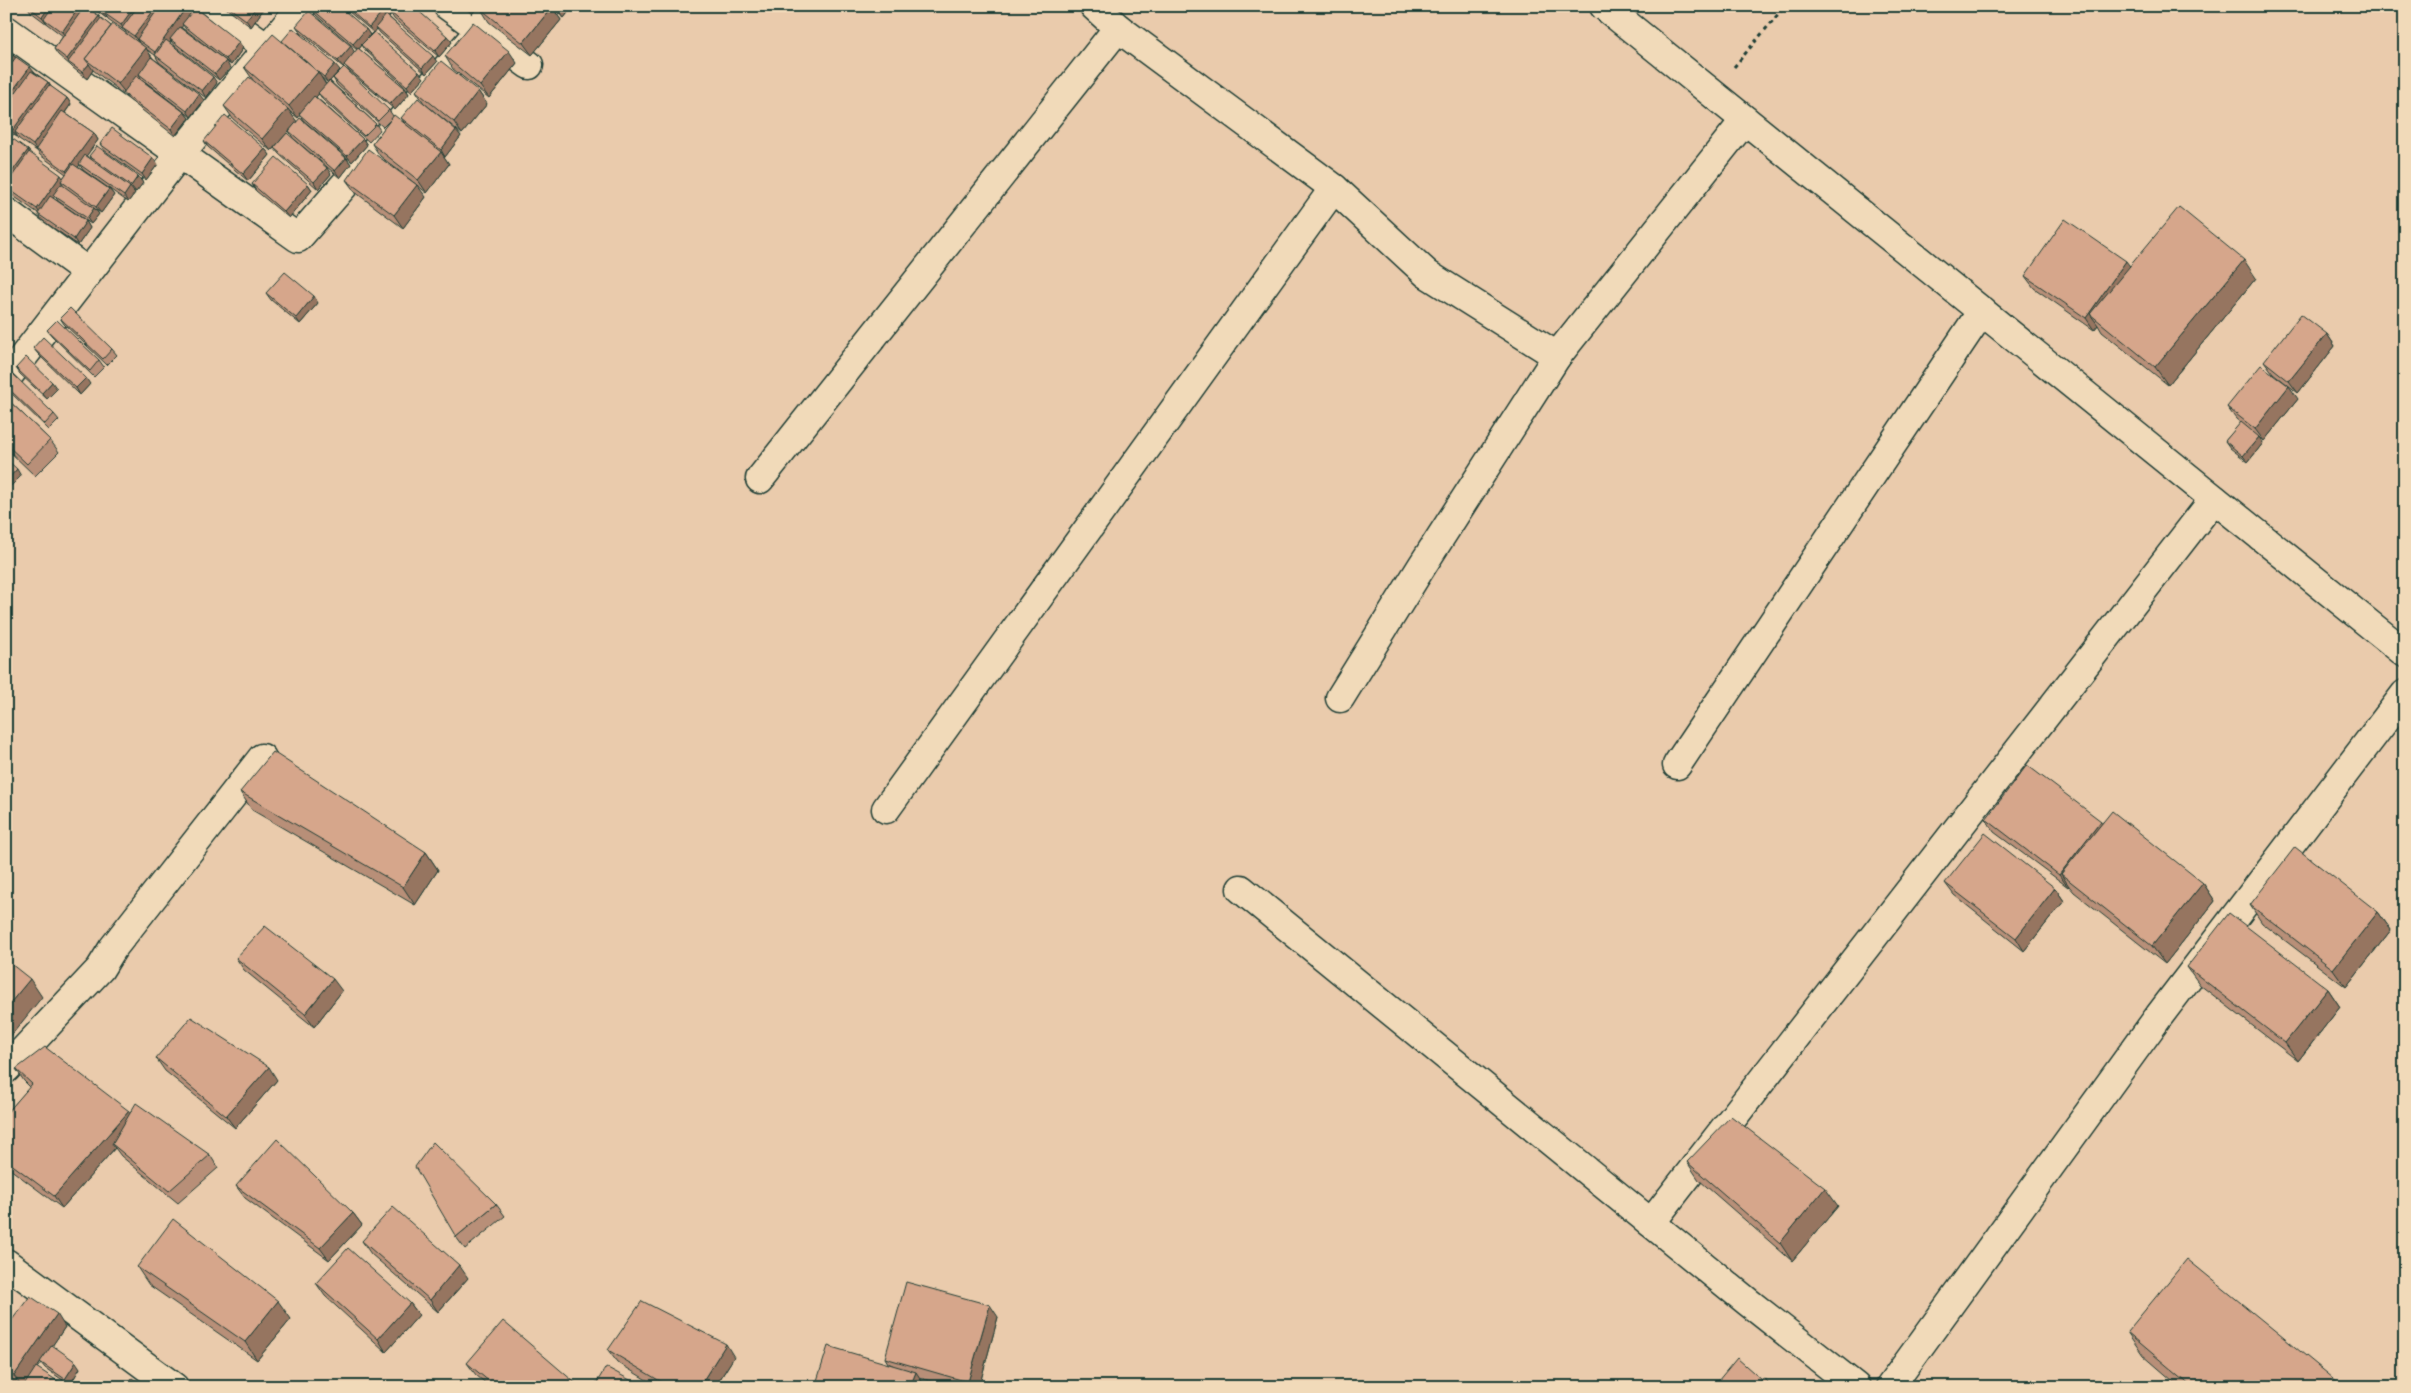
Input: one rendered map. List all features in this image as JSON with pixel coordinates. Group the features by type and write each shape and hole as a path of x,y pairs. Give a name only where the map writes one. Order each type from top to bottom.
{"street":[{"path":"208,6 267,48"},
{"path":"6,379 180,154 302,6"},
{"path":"448,6 529,64"},
{"path":"6,30 298,238 482,30 500,6"},
{"path":"1094,6 1118,28 1334,188 1427,274 1557,356"},
{"path":"1604,6 2405,653"},
{"path":"760,479 1118,28"},
{"path":"1340,698 1557,356 1745,120"},
{"path":"886,809 1334,188"},
{"path":"6,212 88,272"},
{"path":"1677,765 1982,311"},
{"path":"1651,1223 2214,499"},
{"path":"1890,1387 2159,1016 2405,694"},
{"path":"6,1069 100,969 113,948 262,758"},
{"path":"1241,889 1651,1223 1856,1387"},
{"path":"6,1263 174,1387"}],"path":[{"path":"1711,93 1785,6"}],"building":[{"path":"28,6 50,6 42,17"},
{"path":"53,6 80,6 62,32 44,19"},
{"path":"85,6 99,16 67,59 54,49"},
{"path":"94,6 106,6 101,12"},
{"path":"109,6 135,6 121,25 104,13"},
{"path":"138,6 157,6 134,36 122,28"},
{"path":"160,6 187,6 155,52 137,39"},
{"path":"227,6 257,6 246,20"},
{"path":"314,6 339,6 366,29 353,44 312,9"},
{"path":"345,6 375,6 382,12 369,27"},
{"path":"377,6 388,6 383,12"},
{"path":"395,6 413,6 447,36 435,51 390,12"},
{"path":"483,6 552,7 523,43 481,9"},
{"path":"553,6 564,6 559,11"},
{"path":"195,8 239,42 226,59 182,24"},
{"path":"309,11 351,46 338,61 296,26"},
{"path":"386,15 433,56 422,68 376,27"},
{"path":"101,18 111,26 85,59 89,64 82,72 68,62"},
{"path":"473,22 509,51 480,86 445,56"},
{"path":"113,24 146,48 118,84 85,59"},
{"path":"180,27 226,61 215,74 170,39"},
{"path":"293,28 335,64 324,77 282,41"},
{"path":"374,32 419,72 407,86 361,45"},
{"path":"273,34 318,72 289,106 244,67"},
{"path":"166,40 213,77 202,91 155,55"},
{"path":"358,48 405,88 390,104 344,65"},
{"path":"6,49 13,55 6,65"},
{"path":"16,57 30,67 6,100 6,71"},
{"path":"151,57 199,94 187,111 139,74"},
{"path":"441,61 478,91 454,122 416,91"},
{"path":"344,67 389,110 378,121 333,78"},
{"path":"31,71 48,82 12,131 6,127 6,106"},
{"path":"136,76 184,112 171,129 123,93"},
{"path":"249,77 288,109 262,139 224,106"},
{"path":"329,81 376,124 364,136 318,93"},
{"path":"49,85 67,98 33,145 15,132"},
{"path":"314,96 363,139 347,156 299,114"},
{"path":"418,98 456,130 441,150 401,118"},
{"path":"62,111 94,133 66,171 36,149"},
{"path":"225,115 265,149 243,174 204,141"},
{"path":"394,115 441,152 418,180 372,144"},
{"path":"300,118 346,158 335,171 289,131"},
{"path":"112,128 153,158 142,174 100,144"},
{"path":"6,133 10,137 6,142"},
{"path":"287,133 327,168 314,182 274,148"},
{"path":"13,139 28,150 6,180 6,149"},
{"path":"97,146 138,176 131,186 89,156"},
{"path":"368,149 417,185 394,215 346,180"},
{"path":"29,152 61,175 37,209 6,187"},
{"path":"85,155 130,187 124,196 79,164"},
{"path":"276,157 308,184 284,212 252,184"},
{"path":"73,164 109,189 96,207 61,181"},
{"path":"61,184 94,208 87,218 53,195"},
{"path":"50,196 86,221 74,239 38,214"},
{"path":"2179,207 2244,260 2155,367 2090,314"},
{"path":"2065,219 2126,261 2086,318 2025,276"},
{"path":"285,272 314,296 296,318 266,293"},
{"path":"70,308 112,349 103,359 60,318"},
{"path":"2301,314 2327,334 2289,381 2264,361"},
{"path":"57,320 99,360 90,371 47,330"},
{"path":"43,337 86,378 76,388 33,348"},
{"path":"26,357 52,382 42,393 16,368"},
{"path":"2261,365 2289,386 2255,429 2227,407"},
{"path":"11,372 54,414 45,424 6,386 6,377"},
{"path":"6,398 50,440 27,464 6,444"},
{"path":"2241,422 2259,437 2243,456 2225,441"},
{"path":"6,459 17,469 7,480 6,479"},
{"path":"273,752 426,852 403,887 240,792"},
{"path":"2027,765 2101,821 2059,875 1986,819"},
{"path":"2112,811 2203,883 2152,946 2061,874"},
{"path":"1985,833 2055,888 2016,938 1945,883"},
{"path":"2295,847 2378,912 2333,969 2250,905"},
{"path":"2229,913 2328,989 2285,1043 2187,967"},
{"path":"265,926 333,979 305,1014 236,958"},
{"path":"6,960 30,979 6,1008"},
{"path":"191,1017 269,1067 226,1116 156,1058"},
{"path":"45,1047 129,1111 54,1196 6,1160 6,1114 32,1084 16,1069"},
{"path":"136,1103 210,1155 169,1191 112,1144"},
{"path":"1731,1116 1825,1188 1780,1243 1687,1162"},
{"path":"277,1139 353,1213 320,1248 236,1186"},
{"path":"433,1142 496,1204 456,1237 415,1167"},
{"path":"393,1207 459,1265 430,1300 362,1241"},
{"path":"173,1219 278,1301 245,1342 137,1267"},
{"path":"348,1248 410,1303 378,1339 316,1283"},
{"path":"2187,1259 2344,1387 2192,1387 2127,1332"},
{"path":"906,1282 990,1305 968,1382 885,1358"},
{"path":"30,1296 57,1314 14,1376 6,1372 6,1328"},
{"path":"642,1301 726,1344 699,1387 670,1387 608,1350"},
{"path":"503,1321 580,1387 496,1387 467,1363"},
{"path":"52,1345 76,1362 65,1379 40,1362"},
{"path":"828,1346 916,1372 910,1387 815,1387"},
{"path":"1737,1358 1762,1380 1756,1387 1713,1387"},
{"path":"36,1367 59,1382 56,1387 23,1387"},
{"path":"606,1367 643,1387 594,1387"},
{"path":"132,1378 144,1387 126,1387"},
{"path":"1763,1378 1774,1387 1756,1387"}]}
